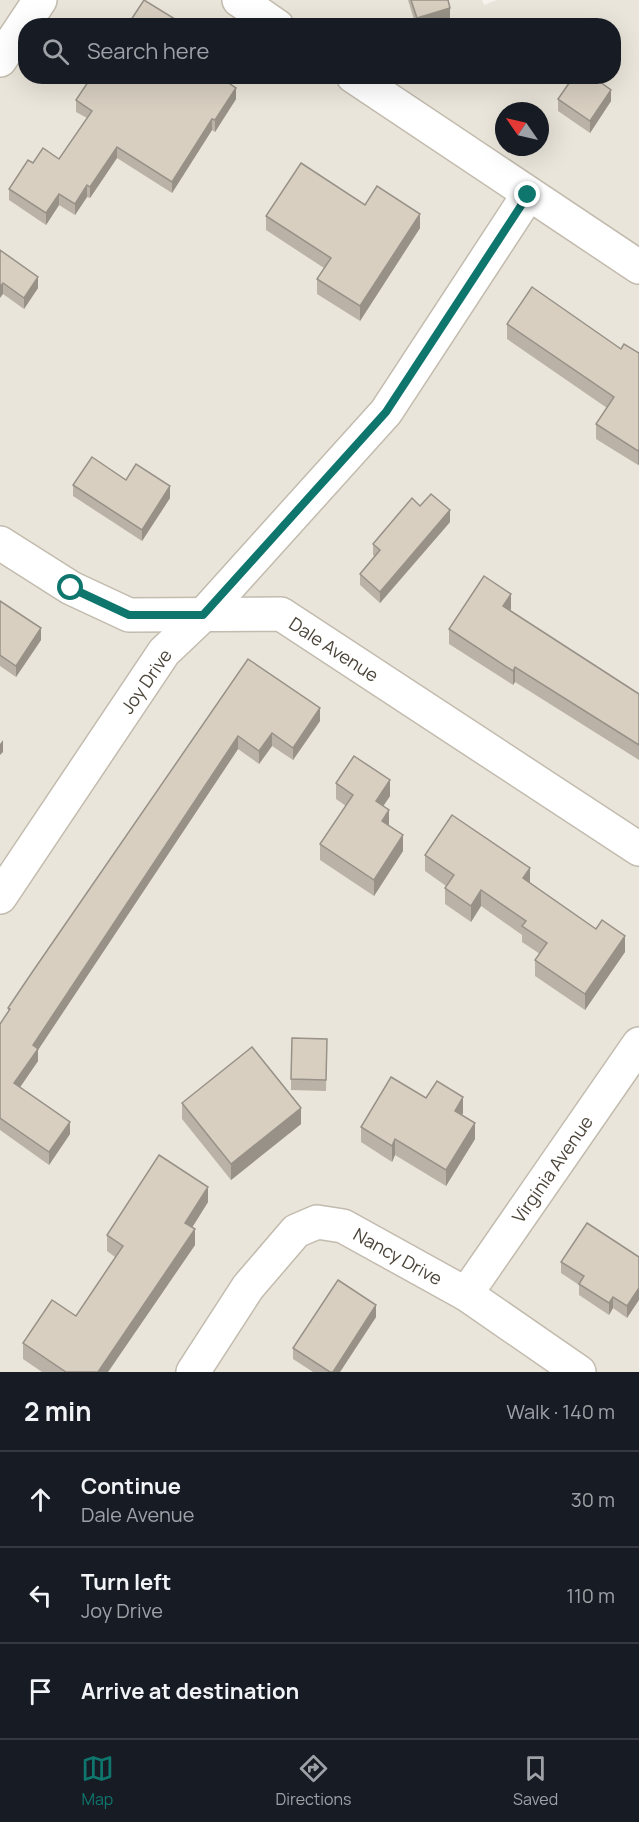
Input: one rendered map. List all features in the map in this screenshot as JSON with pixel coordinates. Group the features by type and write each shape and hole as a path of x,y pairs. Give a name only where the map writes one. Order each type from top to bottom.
{"street":[{"path":"28,18 40,0"},
{"path":"239,0 265,18"},
{"path":"0,60 18,33"},
{"path":"364,84 639,267"},
{"name":"Joy Drive","path":"0,897 164,652 203,615 386,412 528,195"},
{"name":"Dale Avenue","path":"0,543 71,588 129,615 281,614 639,849"},
{"name":"Virginia Avenue","path":"466,1294 639,1044"},
{"name":"Nancy Drive","path":"193,1372 248,1287 296,1231 317,1222 343,1226 466,1294 579,1372"}],"shaded area":[{"path":"0,0 482,0 484,5 497,0 639,0 639,1372 0,1372"}],"building":[{"path":"144,0 173,18 132,18"},
{"path":"411,0 448,0 450,8 417,18"},
{"path":"87,84 230,84 236,88 215,120 212,119 172,182 117,147 90,187 87,185 75,204 59,194 46,213 9,189 28,160 33,163 43,148 59,159 92,111 76,100"},
{"path":"568,84 603,84 611,90 590,121 558,99"},
{"path":"301,163 365,205 377,186 420,214 360,306 317,279 331,258 266,216"},
{"path":"0,250 38,277 24,298 3,283 0,287"},
{"path":"532,287 621,349 624,344 639,353 638,451 596,424 614,397 507,324"},
{"path":"92,457 126,480 136,464 170,486 142,530 73,485"},
{"path":"431,494 450,510 380,592 360,574 380,550 373,544 412,498 420,506"},
{"path":"484,576 511,594 503,606 639,694 639,745 515,667 513,671 449,629"},
{"path":"0,601 41,628 16,666 0,655"},
{"path":"248,659 320,708 293,748 272,733 259,751 238,736 33,1045 38,1049 14,1083 70,1122 49,1152 0,1118 0,1024 33,971"},
{"path":"354,756 390,780 376,801 389,810 382,821 403,835 374,880 320,844 353,795 336,783"},
{"path":"452,815 530,868 523,878 596,929 602,920 625,936 585,994 535,960 547,943 522,926 526,921 481,890 471,906 445,888 454,875 425,855"},
{"path":"292,1038 327,1039 326,1080 291,1079"},
{"path":"252,1047 301,1108 231,1164 182,1103"},
{"path":"391,1077 426,1098 437,1081 463,1097 455,1111 475,1123 446,1170 395,1139 392,1146 361,1127"},
{"path":"159,1155 208,1187 185,1223 195,1229 98,1372 66,1372 23,1343 52,1300 76,1316 123,1246 107,1235"},
{"path":"587,1223 639,1257 639,1288 627,1306 613,1297 609,1303 579,1284 584,1276 561,1262"},
{"path":"338,1280 376,1305 333,1372 330,1372 293,1348"}],"route":[{"path":"71,588 129,615 203,615 386,412 528,195"}]}
